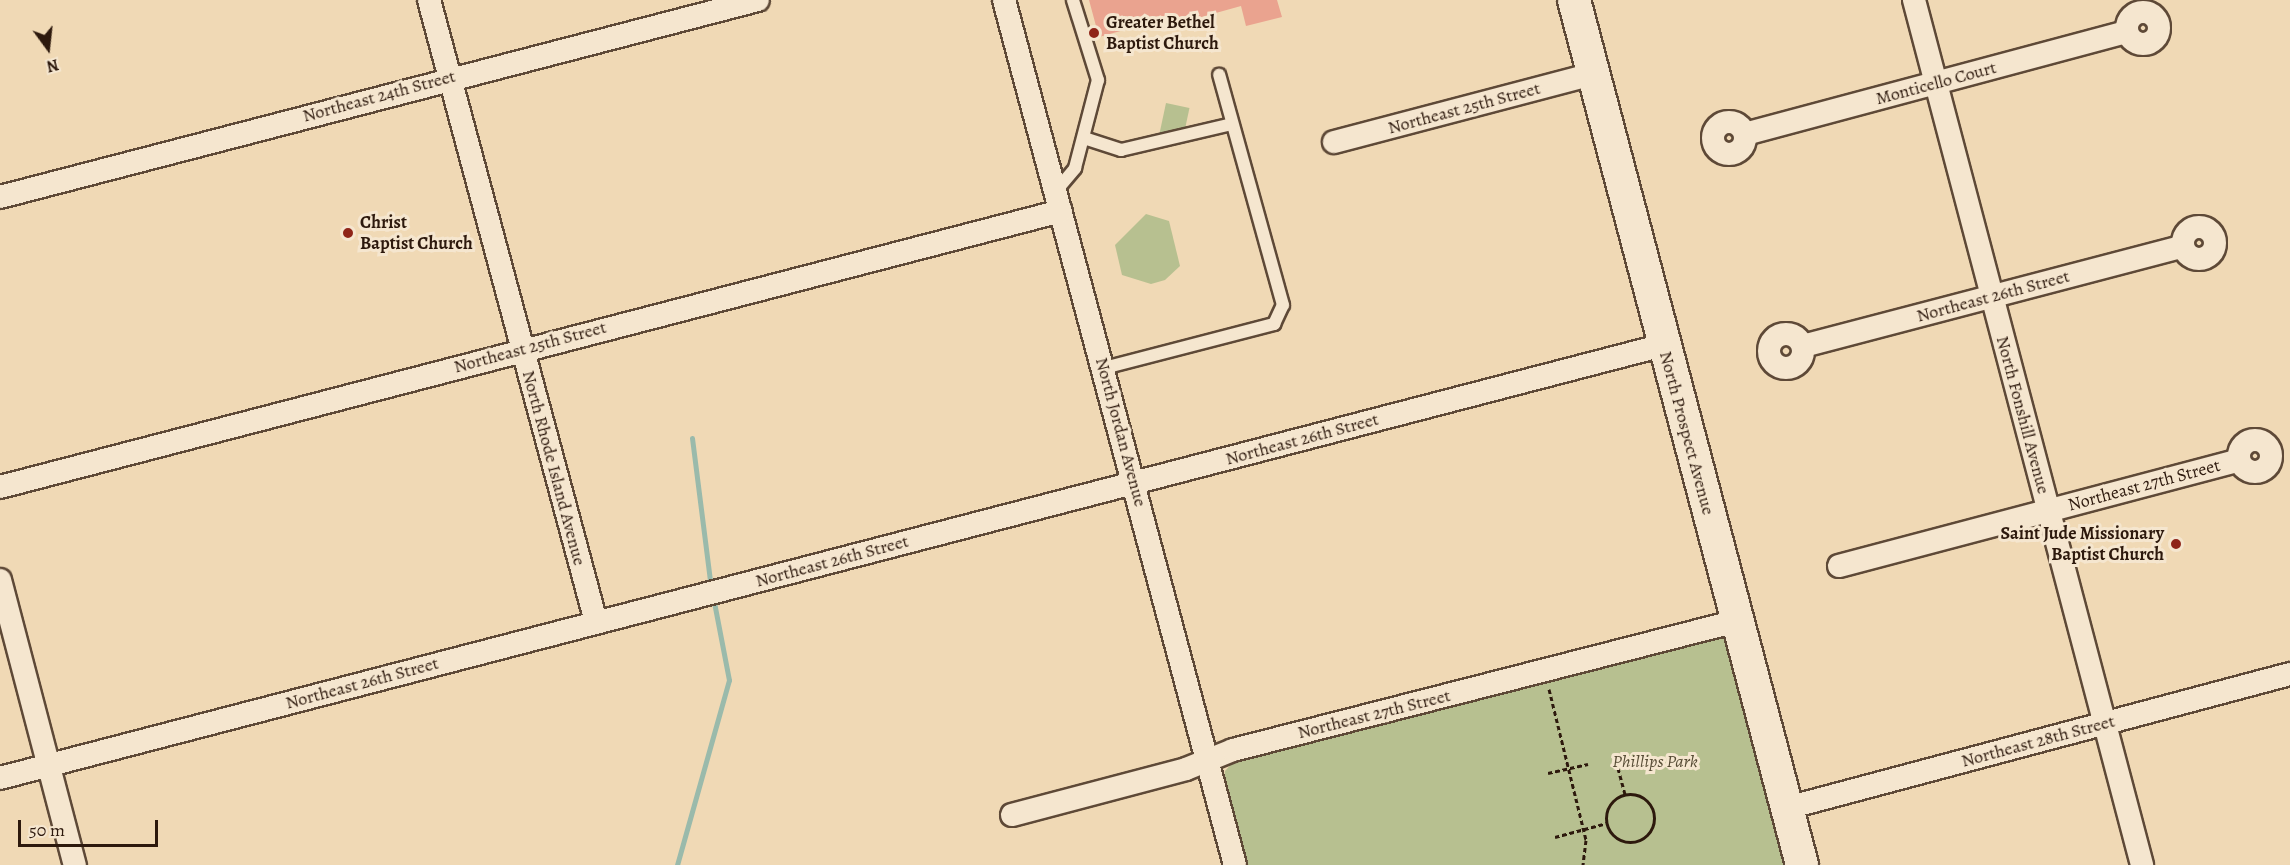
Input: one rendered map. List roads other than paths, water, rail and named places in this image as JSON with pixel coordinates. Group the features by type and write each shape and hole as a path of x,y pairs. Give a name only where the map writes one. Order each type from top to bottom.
{"street":[{"name":"North Rhode Island Avenue","path":"429,0 596,622"},
{"name":"Northeast 24th Street","path":"0,197 450,77 758,0"},
{"name":"North Jordan Avenue","path":"1004,0 1135,482 1235,865"},
{"name":"North Prospect Avenue","path":"1574,0 1802,865"},
{"name":"North Fonshill Avenue","path":"1914,0 2142,865"},
{"name":"Monticello Court","path":"1745,134 2127,32"},
{"name":"Northeast 25th Street","path":"1334,142 1593,74"},
{"name":"Northeast 25th Street","path":"0,487 521,349 1059,201"},
{"name":"Northeast 26th Street","path":"1803,346 2183,246"},
{"name":"Northeast 26th Street","path":"0,778 1664,345"},
{"name":"Northeast 27th Street","path":"1839,566 2239,460"},
{"path":"0,580 75,865"},
{"name":"Northeast 27th Street","path":"1012,815 1544,670 1737,621"},
{"name":"Northeast 28th Street","path":"1787,808 2290,674"}],"lane":[{"path":"1059,201 1075,168 1098,80 1073,0"},
{"path":"1104,368 1274,324 1282,305 1219,75"},
{"path":"1084,138 1121,150 1232,124"}],"waterway":[{"path":"692,438 711,588"},
{"path":"677,865 729,680 713,597"}],"place":[{"name":"Greater Bethel Baptist Church","path":"1094,33"},
{"name":"Christ Baptist Church","path":"348,233"},
{"name":"Saint Jude Missionary Baptist Church","path":"2176,544"}],"park label":[{"name":"Phillips Park","path":"1655,761"}]}
